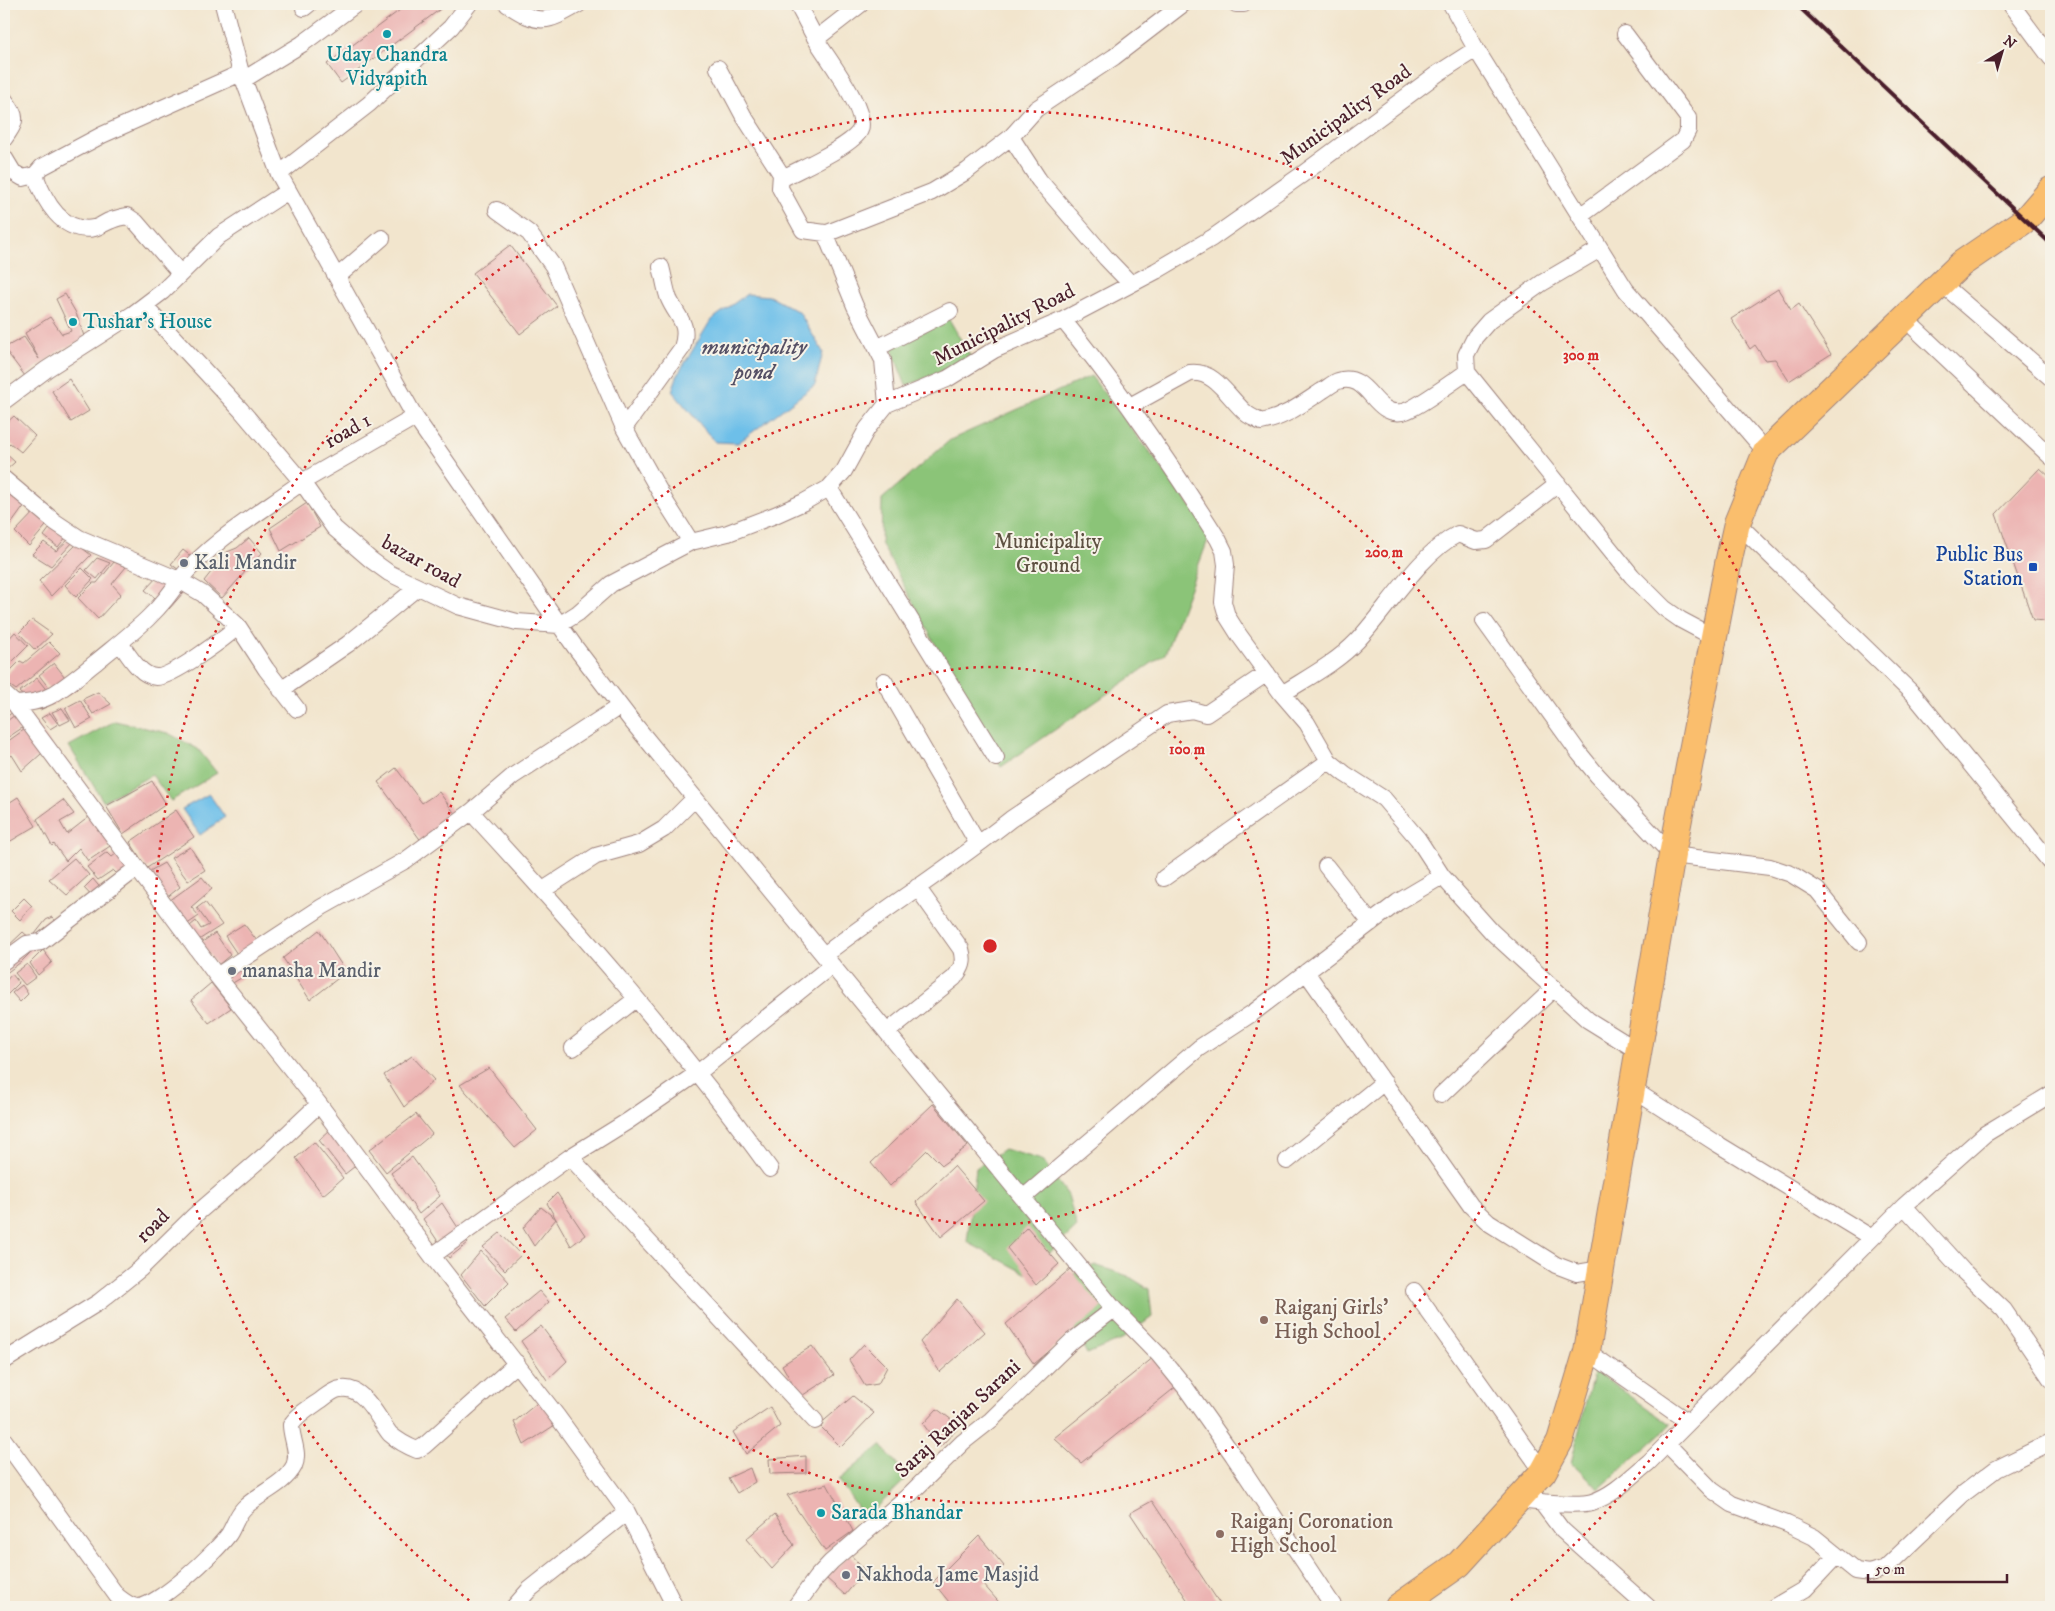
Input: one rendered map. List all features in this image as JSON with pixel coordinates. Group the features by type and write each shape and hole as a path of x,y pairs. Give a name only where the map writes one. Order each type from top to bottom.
{"main road":[{"path":"1398,1607 1459,1564 1530,1501 1560,1441 1587,1351 1672,855 1713,637 1737,524 1766,452 1961,264 2025,220 2051,190"}],"street":[{"path":"223,4 242,77 279,174 288,191 415,417 558,625 620,706 1114,1309 1159,1355 1185,1387 1234,1455 1334,1607"},
{"path":"4,157 13,172 23,178 35,175 42,166 102,135 242,77 302,44 356,4"},
{"path":"279,174 369,104 452,26 469,4"},
{"path":"507,4 531,19 543,20 556,17 579,4"},
{"path":"781,180 852,140 860,130 861,119 854,98 816,39 797,4"},
{"path":"816,39 861,4"},
{"path":"718,68 743,115 781,174 780,188 803,230 825,234 932,192 967,171 1011,137 1036,109 1114,57 1184,4"},
{"path":"1236,4 1244,4"},
{"path":"1451,4 1476,49 1626,290 1766,452"},
{"path":"2011,4 2051,58"},
{"path":"1580,216 1683,140 1688,130 1688,118 1625,34"},
{"name":"Municipality Road","path":"558,625 578,613 611,584 691,542 728,533 767,518 804,502 829,488 844,472 867,429 887,404 947,379 994,350 1063,320 1212,238 1300,176 1437,74 1476,49"},
{"path":"4,99 15,115 14,124 4,139"},
{"path":"1011,137 1039,180 1131,284"},
{"path":"35,175 43,195 65,223 82,229 96,228 111,220 127,216 136,222 180,273"},
{"path":"4,401 47,369 144,306 162,292 219,236 288,191"},
{"path":"497,210 529,234 553,266 624,428 665,501 691,542"},
{"path":"825,234 855,306 883,360 887,404"},
{"path":"337,277 382,238"},
{"path":"1600,249 1542,283 1489,321 1475,337 1466,355 1467,372 1632,576 1675,616 1713,637"},
{"path":"624,428 682,348 686,335 682,320 669,299 661,267"},
{"path":"1941,283 2051,378"},
{"name":"bazar road","path":"144,306 229,397 302,482 334,528 389,573 446,602 481,613 517,622 558,625"},
{"path":"877,348 950,311"},
{"path":"1904,318 2051,457"},
{"path":"1063,320 1130,406 1218,539 1224,551 1226,565 1223,602 1227,616 1282,694 1307,723 1329,761 1345,774 1384,798 1418,839 1442,876 1492,932 1588,1020 1638,1051"},
{"path":"1130,406 1190,373 1200,372 1212,378 1248,414 1261,422 1277,419 1338,382 1351,379 1362,384 1389,411 1402,412 1467,372"},
{"name":"road 1","path":"302,482 415,417"},
{"path":"4,479 55,522 79,538 179,580 203,594 238,626 281,690 297,709"},
{"path":"9,699 35,702 51,695 120,643 164,602 179,580 198,558 217,541 302,482"},
{"path":"1282,694 1340,656 1356,642 1435,548 1458,534 1476,542 1486,540 1558,484"},
{"path":"829,488 996,758"},
{"path":"1737,524 1914,695 2051,863"},
{"path":"281,690 348,644 418,587"},
{"path":"1484,621 1579,753 1672,855 1770,867 1791,874 1817,890 1859,942"},
{"path":"120,643 137,666 156,678 169,674 238,626"},
{"path":"432,1256 570,1157 698,1072 828,960 869,920 1019,813 1168,714 1192,710 1206,714 1267,673"},
{"path":"884,681 978,844"},
{"path":"9,699 217,976 319,1104 627,1512 675,1607"},
{"path":"217,976 322,907 406,860 471,812 512,776 620,706"},
{"path":"1164,878 1329,761"},
{"path":"543,890 596,856 639,844 664,829 695,798"},
{"path":"471,812 543,890 698,1072 770,1169"},
{"path":"1326,866 1371,923"},
{"path":"4,961 27,944 41,942 137,868"},
{"path":"1023,1198 1199,1048 1254,1012 1398,902 1442,876"},
{"path":"887,1032 954,978 961,969 964,959 961,950 917,887"},
{"path":"1306,972 1471,1206 1489,1223 1556,1265 1576,1273 1601,1269"},
{"path":"1441,1095 1554,988"},
{"path":"573,1048 636,999"},
{"path":"1287,1161 1384,1082"},
{"path":"1632,1089 1716,1143 1872,1238"},
{"path":"1530,1501 1591,1502 1614,1490 1649,1462 1904,1206 1985,1134 2051,1094"},
{"name":"road","path":"4,1361 99,1302 140,1269 195,1215 266,1154 319,1104"},
{"path":"570,1157 815,1421"},
{"path":"1904,1206 1963,1272 2004,1310 2051,1379"},
{"path":"1414,1291 1543,1472"},
{"name":"Saraj Ranjan Sarani","path":"794,1607 831,1562 908,1496 964,1442 991,1420 1072,1341 1114,1309"},
{"path":"1587,1351 1688,1422"},
{"path":"4,1440 117,1596 126,1603 137,1607 145,1605 164,1594 211,1556 229,1533 244,1508 288,1475 297,1457 292,1425 296,1419 339,1388 350,1389 358,1393 391,1435 400,1442 417,1450 424,1446 517,1364"},
{"path":"1667,1444 1712,1490 1732,1504 1787,1524 1814,1537 1856,1571 1870,1573 1885,1568 1963,1494 1996,1469 2051,1442"},
{"path":"1530,1501 1648,1607"},
{"path":"514,1607 529,1590 627,1512"},
{"path":"1774,1607 1805,1589 1836,1556"}],"green space":[{"path":"949,319 972,359 906,386 891,347"},
{"name":"Municipality Ground","path":"1091,376 1211,532 1165,654 1001,767 881,543 882,499 950,440"},
{"path":"115,721 168,733 198,749 217,773 171,801 152,775 103,801 69,746"},
{"path":"1004,1149 1042,1160 1068,1195 1077,1227 1027,1274 967,1242 976,1168"},
{"path":"1095,1265 1128,1276 1149,1289 1152,1317 1121,1340 1087,1354 1062,1304 1058,1280"},
{"path":"1594,1370 1671,1425 1599,1489 1571,1463"},
{"path":"881,1445 908,1477 865,1519 839,1480"}],"water":[{"name":"municipality pond","path":"747,294 769,296 799,312 823,352 815,385 738,443 715,442 672,391 678,374 711,320"},
{"path":"209,794 225,817 200,835 182,809"}],"building":[{"name":"Uday Chandra Vidyapith","path":"408,4 447,4 341,83 327,64"},
{"path":"510,245 557,306 520,334 473,273"},
{"path":"1778,289 1791,310 1799,304 1831,354 1789,381 1775,359 1765,360 1755,345 1750,349 1731,319"},
{"path":"65,294 76,313 85,339 59,351 25,376 4,348 24,337 39,359 25,333 50,317 62,334 71,331 56,299"},
{"path":"69,379 89,411 71,422 52,391"},
{"path":"14,416 35,436 21,452 10,443 4,449 4,425"},
{"path":"4,452 15,462 4,472"},
{"name":"Public Bus Station","path":"2040,468 2051,478 2051,627 2046,621 2033,620 1996,514"},
{"path":"6,490 25,505 4,534 4,493"},
{"path":"307,503 320,527 281,551 270,528"},
{"path":"37,509 50,521 29,546 15,532"},
{"path":"52,525 67,536 58,547 44,536"},
{"path":"249,538 262,553 222,598 204,581 227,552 237,548"},
{"path":"69,539 73,542 51,566 32,554 44,542 56,551"},
{"path":"77,544 91,555 51,596 39,581"},
{"name":"Kali Mandir","path":"183,550 198,562 187,576 171,564"},
{"path":"97,558 110,563 97,579 86,570"},
{"path":"114,562 126,567 112,584 121,594 98,619 78,598 93,583 97,583"},
{"path":"82,568 93,579 76,597 65,585"},
{"path":"159,575 183,593 169,609 145,590"},
{"path":"32,620 52,634 35,650 19,633"},
{"path":"4,627 11,632 4,639"},
{"path":"15,632 28,646 4,670 4,644"},
{"path":"49,642 60,653 16,690 4,681 4,677 20,661 24,663"},
{"path":"54,663 75,690 58,700 39,675"},
{"path":"37,678 56,702 40,710 19,692"},
{"path":"98,692 111,704 93,714 83,699"},
{"path":"4,695 19,707 4,719"},
{"path":"80,700 92,719 76,728 65,708"},
{"path":"62,708 70,720 60,725 52,712"},
{"path":"22,710 34,720 4,740 4,723"},
{"path":"50,713 58,724 50,729 41,718"},
{"path":"35,722 51,745 22,771 12,755 4,761 4,744"},
{"path":"396,768 422,803 439,792 456,815 422,842 378,782"},
{"path":"152,781 166,804 123,834 106,806"},
{"path":"18,797 36,826 4,845 4,806"},
{"path":"63,800 74,814 60,822 67,834 94,813 116,842 88,861 79,848 66,861 54,844 52,846 37,819"},
{"path":"176,810 194,837 147,868 130,842"},
{"path":"190,847 205,870 188,881 171,858"},
{"path":"122,849 138,873 123,880 113,870 98,880 87,867 107,852 112,857"},
{"path":"74,858 89,875 67,895 49,879"},
{"path":"164,863 180,887 165,899 148,872"},
{"path":"202,877 212,889 191,907 199,916 186,925 169,901"},
{"path":"93,879 107,896 98,903 84,888"},
{"path":"24,898 32,906 20,920 11,911"},
{"path":"205,902 222,925 197,941 190,926 196,921 201,929 209,925 197,908"},
{"path":"52,917 63,929 40,938 35,934 46,920"},
{"path":"244,924 264,950 243,963 225,936"},
{"path":"319,930 346,972 310,1000 283,958"},
{"path":"23,932 38,945 21,962 5,974 4,950"},
{"path":"215,933 230,955 217,966 201,943"},
{"path":"43,950 52,962 38,975 30,963"},
{"name":"manasha Mandir","path":"232,959 246,975 231,984 220,968"},
{"path":"27,964 36,977 25,985 15,973"},
{"path":"12,974 19,983 5,997 4,983"},
{"path":"211,983 231,1008 209,1023 191,1000"},
{"path":"22,985 28,994 20,1002 12,993"},
{"path":"412,1056 434,1080 404,1107 384,1075"},
{"path":"489,1068 537,1130 515,1148 460,1085"},
{"path":"933,1104 968,1146 942,1165 927,1150 890,1186 871,1163"},
{"path":"416,1114 432,1134 386,1172 369,1150"},
{"path":"331,1129 359,1163 345,1174 319,1140"},
{"path":"314,1142 343,1178 323,1195 296,1158"},
{"path":"412,1157 440,1196 419,1214 391,1173"},
{"path":"954,1166 984,1201 941,1237 916,1202"},
{"path":"557,1193 585,1235 571,1246 547,1203"},
{"path":"442,1203 468,1243 449,1258 423,1219"},
{"path":"541,1207 556,1219 534,1246 523,1228"},
{"path":"1027,1227 1059,1264 1036,1285 1007,1248"},
{"path":"500,1233 521,1255 505,1270 483,1247"},
{"path":"481,1251 509,1282 485,1306 461,1275"},
{"path":"1070,1269 1102,1307 1034,1364 1006,1324"},
{"path":"539,1291 549,1302 516,1332 505,1319"},
{"path":"957,1299 985,1332 940,1372 920,1342"},
{"path":"541,1326 567,1361 547,1380 521,1341"},
{"path":"864,1344 887,1367 878,1384 865,1386 849,1360"},
{"path":"812,1346 834,1375 800,1397 782,1365"},
{"path":"1154,1357 1177,1386 1081,1463 1054,1438"},
{"path":"853,1396 874,1413 841,1447 819,1425"},
{"path":"541,1400 558,1423 524,1445 514,1422"},
{"path":"770,1407 780,1426 746,1454 733,1432"},
{"path":"937,1409 960,1426 940,1447 923,1424"},
{"path":"806,1456 806,1473 770,1474 769,1459"},
{"path":"750,1468 755,1482 737,1493 728,1478"},
{"name":"Sarada Bhandar","path":"827,1484 853,1531 825,1551 787,1495"},
{"path":"1152,1501 1222,1607 1192,1607 1130,1513"},
{"path":"775,1514 794,1545 772,1569 746,1539"},
{"path":"979,1536 1004,1566 983,1584 1003,1607 953,1607 933,1582"},
{"name":"Nakhoda Jame Masjid","path":"850,1554 865,1571 845,1595 826,1578"}],"railway":[{"path":"1796,4 2051,244"}],"place":[{"name":"Uday Chandra Vidyapith","path":"387,34"},
{"name":"Tushar's House","path":"73,322"},
{"name":"Kali Mandir","path":"184,563"},
{"name":"Public Bus Station","path":"2033,567"},
{"name":"manasha Mandir","path":"232,971"},
{"name":"Raiganj Girls' High School","path":"1264,1320"},
{"name":"Sarada Bhandar","path":"821,1513"},
{"name":"Raiganj Coronation High School","path":"1220,1534"},
{"name":"Nakhoda Jame Masjid","path":"846,1575"}]}
